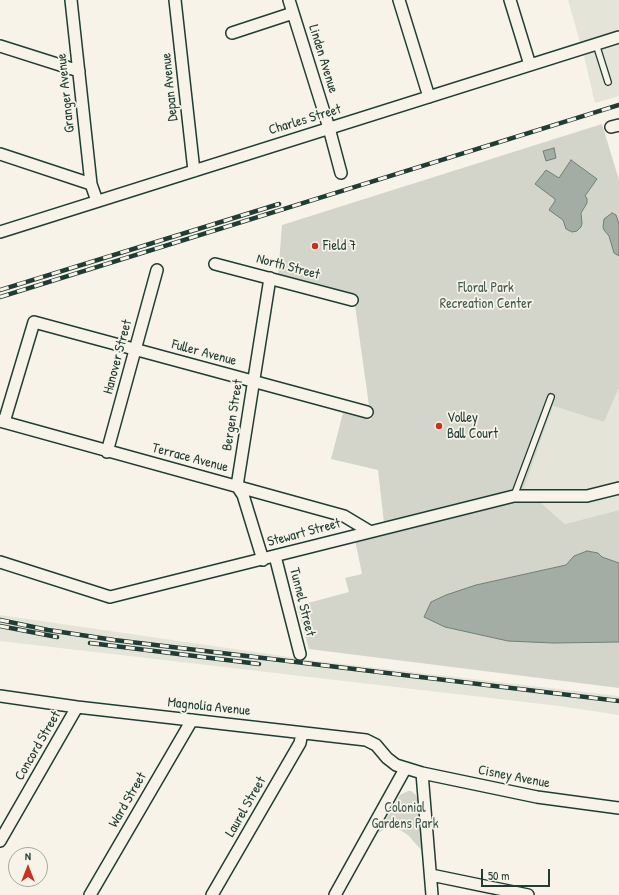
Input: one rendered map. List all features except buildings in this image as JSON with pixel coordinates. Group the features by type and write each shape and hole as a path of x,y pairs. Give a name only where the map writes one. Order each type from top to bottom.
{"street":[{"name":"Granger Avenue","path":"72,0 91,184 96,201"},
{"name":"Depan Avenue","path":"175,0 194,171"},
{"name":"Linden Avenue","path":"289,0 329,128 341,173"},
{"path":"399,0 430,96"},
{"path":"510,0 530,65"},
{"path":"232,33 293,13"},
{"name":"Charles Street","path":"0,232 619,37"},
{"path":"0,46 79,71"},
{"path":"0,154 91,184"},
{"name":"North Street","path":"215,264 352,300"},
{"name":"Hanover Street","path":"107,452 157,270"},
{"name":"Bergen Street","path":"237,486 270,278"},
{"name":"Fuller Avenue","path":"2,422 34,322 367,412"},
{"name":"Terrace Avenue","path":"2,422 344,516 369,531"},
{"path":"237,486 243,495 263,560"},
{"name":"Stewart Street","path":"0,562 110,597 263,560 369,531 514,496 587,496 619,488"},
{"name":"Tunnel Street","path":"275,556 300,654"},
{"name":"Magnolia Avenue","path":"0,696 77,707 369,741 376,745 393,763 406,768"},
{"name":"Concord Street","path":"0,841 77,707"},
{"name":"Ward Street","path":"90,895 192,720"},
{"name":"Laurel Street","path":"212,895 300,743 302,733"},
{"path":"335,895 406,768"},
{"name":"Cisney Avenue","path":"406,768 422,773 537,797 619,808"},
{"path":"422,773 432,895"},
{"path":"431,875 528,895"}],"lane":[{"path":"596,44 608,82"},
{"path":"514,496 551,397"}],"shaded area":[{"path":"568,0 619,0 619,96 595,103 584,56"},
{"path":"554,148 556,158 546,161 543,151"},
{"path":"571,160 597,179 585,196 587,198 587,203 581,213 581,227 577,231 572,232 566,229 563,220 549,210 555,199 535,184 546,170 559,178"},
{"path":"612,213 616,215 619,224 619,256 614,253 609,236 603,227 604,219"},
{"path":"619,388 619,510 565,524 524,488 553,406 604,422"},
{"path":"587,551 598,553 602,557 619,563 619,642 553,643 508,641 445,627 424,617 431,602 446,595 476,585 566,565 574,556"},
{"path":"0,615 317,661 619,696 619,715 559,706 0,641"}],"green space":[{"name":"Floral Park Recreation Center","path":"602,124 619,180 619,388 604,422 553,406 524,488 565,524 619,510 619,688 309,649 297,606 349,592 345,578 362,574 355,540 384,523 378,470 331,459 343,413 371,420 354,298 278,277 282,225"},
{"name":"Colonial Gardens Park","path":"411,791 416,795 418,801 422,851 408,835 400,830 391,827 378,833 400,795"}],"railway":[{"path":"0,297 619,105"},
{"path":"0,290 279,204"},
{"path":"0,620 48,630 114,640 619,701"},
{"path":"0,626 57,637"},
{"path":"90,643 259,664"}],"place":[{"name":"Field 7","path":"315,246"},
{"name":"Volley Ball Court","path":"439,426"}]}
